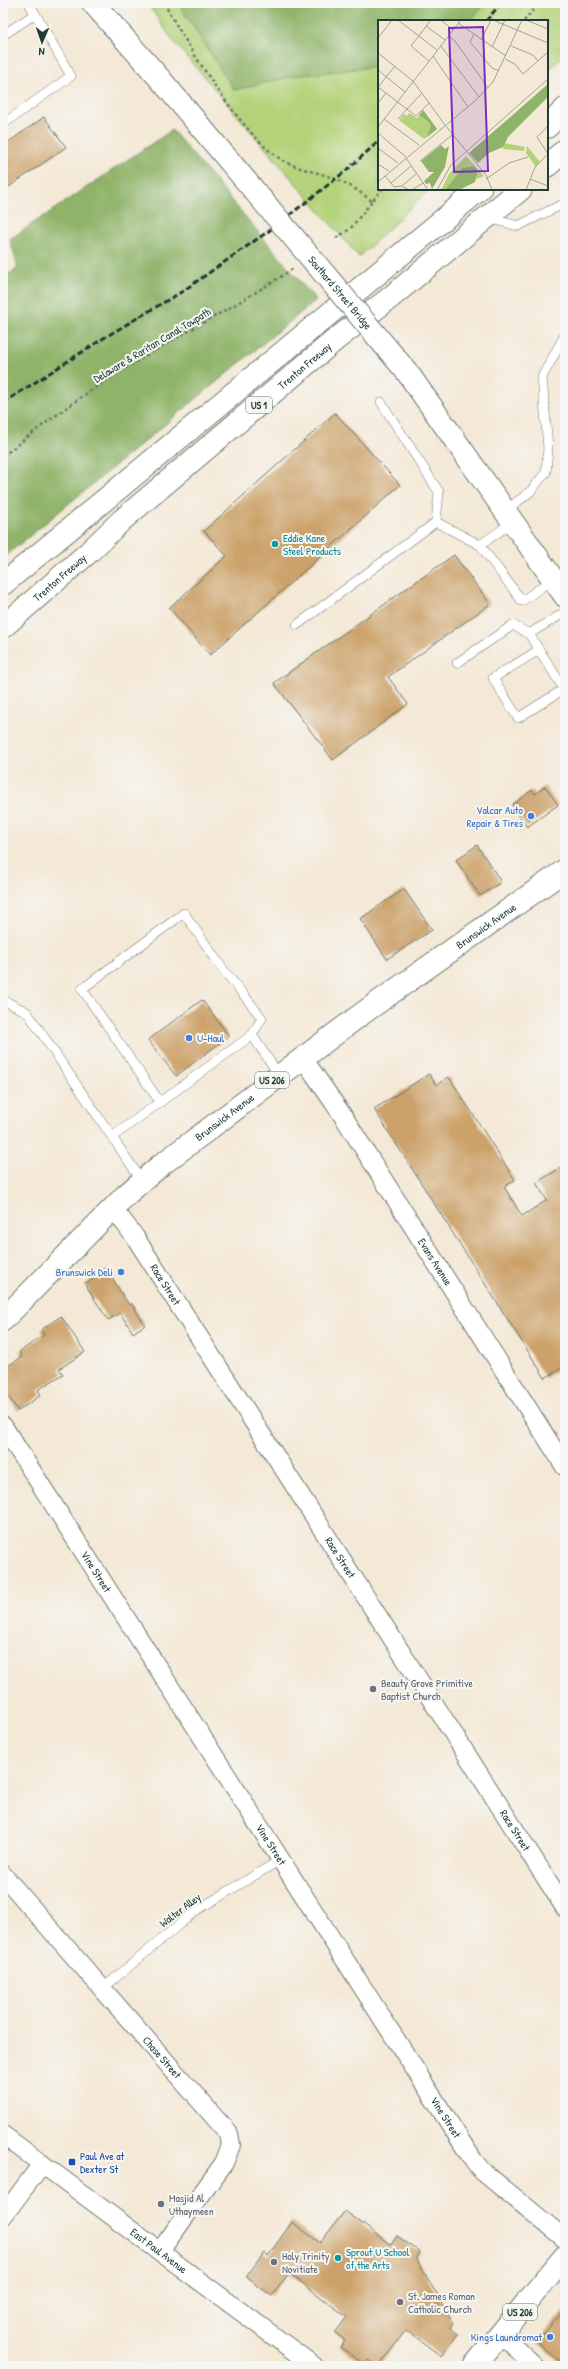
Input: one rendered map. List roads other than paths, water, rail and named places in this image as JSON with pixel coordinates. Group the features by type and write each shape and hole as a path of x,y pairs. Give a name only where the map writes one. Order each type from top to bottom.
{"main road":[{"name":"Southard Street Bridge","path":"99,8 162,80 407,372 558,585"},
{"path":"548,126 565,109"},
{"path":"548,165 565,150"},
{"name":"US 1","path":"3,584 479,190"},
{"name":"Trenton Freeway","path":"3,627 122,520 335,340 391,297 519,190"},
{"name":"Brunswick Avenue","path":"3,1320 142,1181 279,1075 565,870"},
{"name":"US 206","path":"474,2366 565,2256"}],"street":[{"name":"Evans Avenue","path":"303,1058 343,1116 565,1467"},
{"name":"Race Street","path":"114,1208 135,1237 565,1908"},
{"name":"Vine Street","path":"3,1426 473,2160 482,2171 565,2239"},
{"name":"Chase Street","path":"3,1875 101,1990 224,2126 231,2140 229,2153 224,2164 160,2251"},
{"name":"East Paul Avenue","path":"3,2135 314,2366"},
{"path":"3,2216 42,2164"},
{"path":"501,2334 535,2366"}],"lane":[{"path":"3,124 71,76 29,3"},
{"path":"3,35 35,14"},
{"path":"486,217 518,226 565,203"},
{"path":"480,545 509,517 546,472 548,448 542,377 565,335"},
{"path":"297,625 436,522 439,492 380,402"},
{"path":"436,522 480,545 522,601 558,585"},
{"path":"529,634 565,612"},
{"path":"457,663 513,624 529,634 564,689 518,718 493,678 539,650"},
{"path":"112,1137 252,1035 262,1018 222,968 184,913 82,989 160,1102"},
{"path":"3,1000 27,1012 142,1181"},
{"path":"252,1035 279,1075"},
{"name":"Walter Alley","path":"101,1990 194,1912 280,1860"}],"railway":[{"path":"487,20 501,3"},
{"path":"3,403 107,336 183,291 273,228 347,170 378,142"}],"place":[{"name":"Eddie Kane Steel Products","path":"275,544"},
{"name":"Valcar Auto Repair & Tires","path":"531,816"},
{"name":"U-Haul","path":"189,1038"},
{"name":"Brunswick Deli","path":"121,1272"},
{"name":"Beauty Grove Primitive Baptist Church","path":"373,1689"},
{"name":"Paul Ave at Dexter St","path":"72,2162"},
{"name":"Masjid Al Uthaymeen","path":"161,2204"},
{"name":"Sprout U School of the Arts","path":"338,2258"},
{"name":"Holy Trinity Novitiate","path":"274,2262"},
{"name":"St. James Roman Catholic Church","path":"400,2302"},
{"name":"Kings Laundromat","path":"550,2337"}]}
